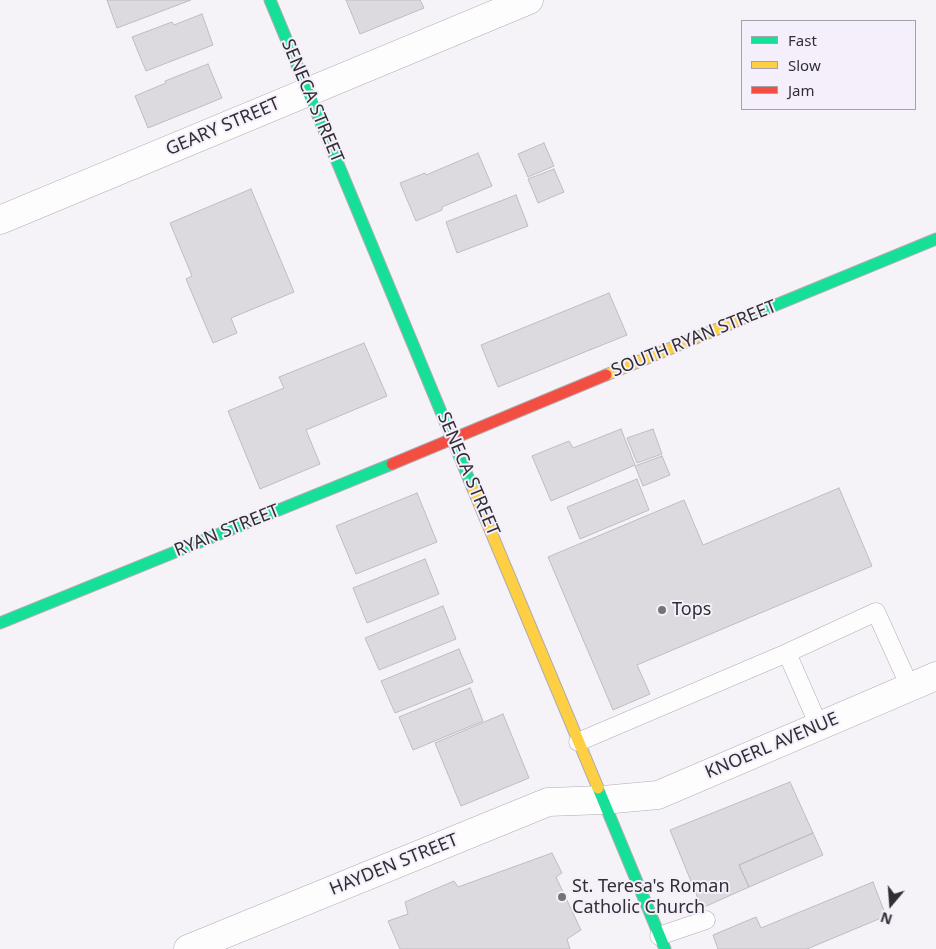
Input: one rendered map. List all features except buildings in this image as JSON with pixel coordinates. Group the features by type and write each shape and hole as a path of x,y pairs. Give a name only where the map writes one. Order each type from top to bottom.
{"main road":[{"name":"SENECA STREET","path":"270,0 662,942"},
{"name":"SOUTH RYAN STREET","path":"453,438 936,239"},
{"name":"RYAN STREET","path":"0,623 453,438"}],"street":[{"name":"GEARY STREET","path":"0,220 529,0"},
{"name":"KNOERL AVENUE","path":"603,800 658,795 936,676"},
{"name":"HAYDEN STREET","path":"188,949 548,802 603,800"}],"lane":[{"path":"578,742 876,612 910,687"},
{"path":"787,652 820,726"},
{"path":"662,942 706,920"}],"traffic: fast":[{"path":"270,0 473,489"},
{"path":"749,316 936,239"},
{"path":"0,623 392,464"},
{"path":"598,788 665,949"}],"traffic: slow":[{"path":"606,375 749,316"},
{"path":"473,489 598,788"}],"traffic: jam":[{"path":"392,464 606,375"}],"place":[{"name":"Tops","path":"662,610"},
{"name":"St. Teresa's Roman Catholic Church","path":"562,897"}]}
